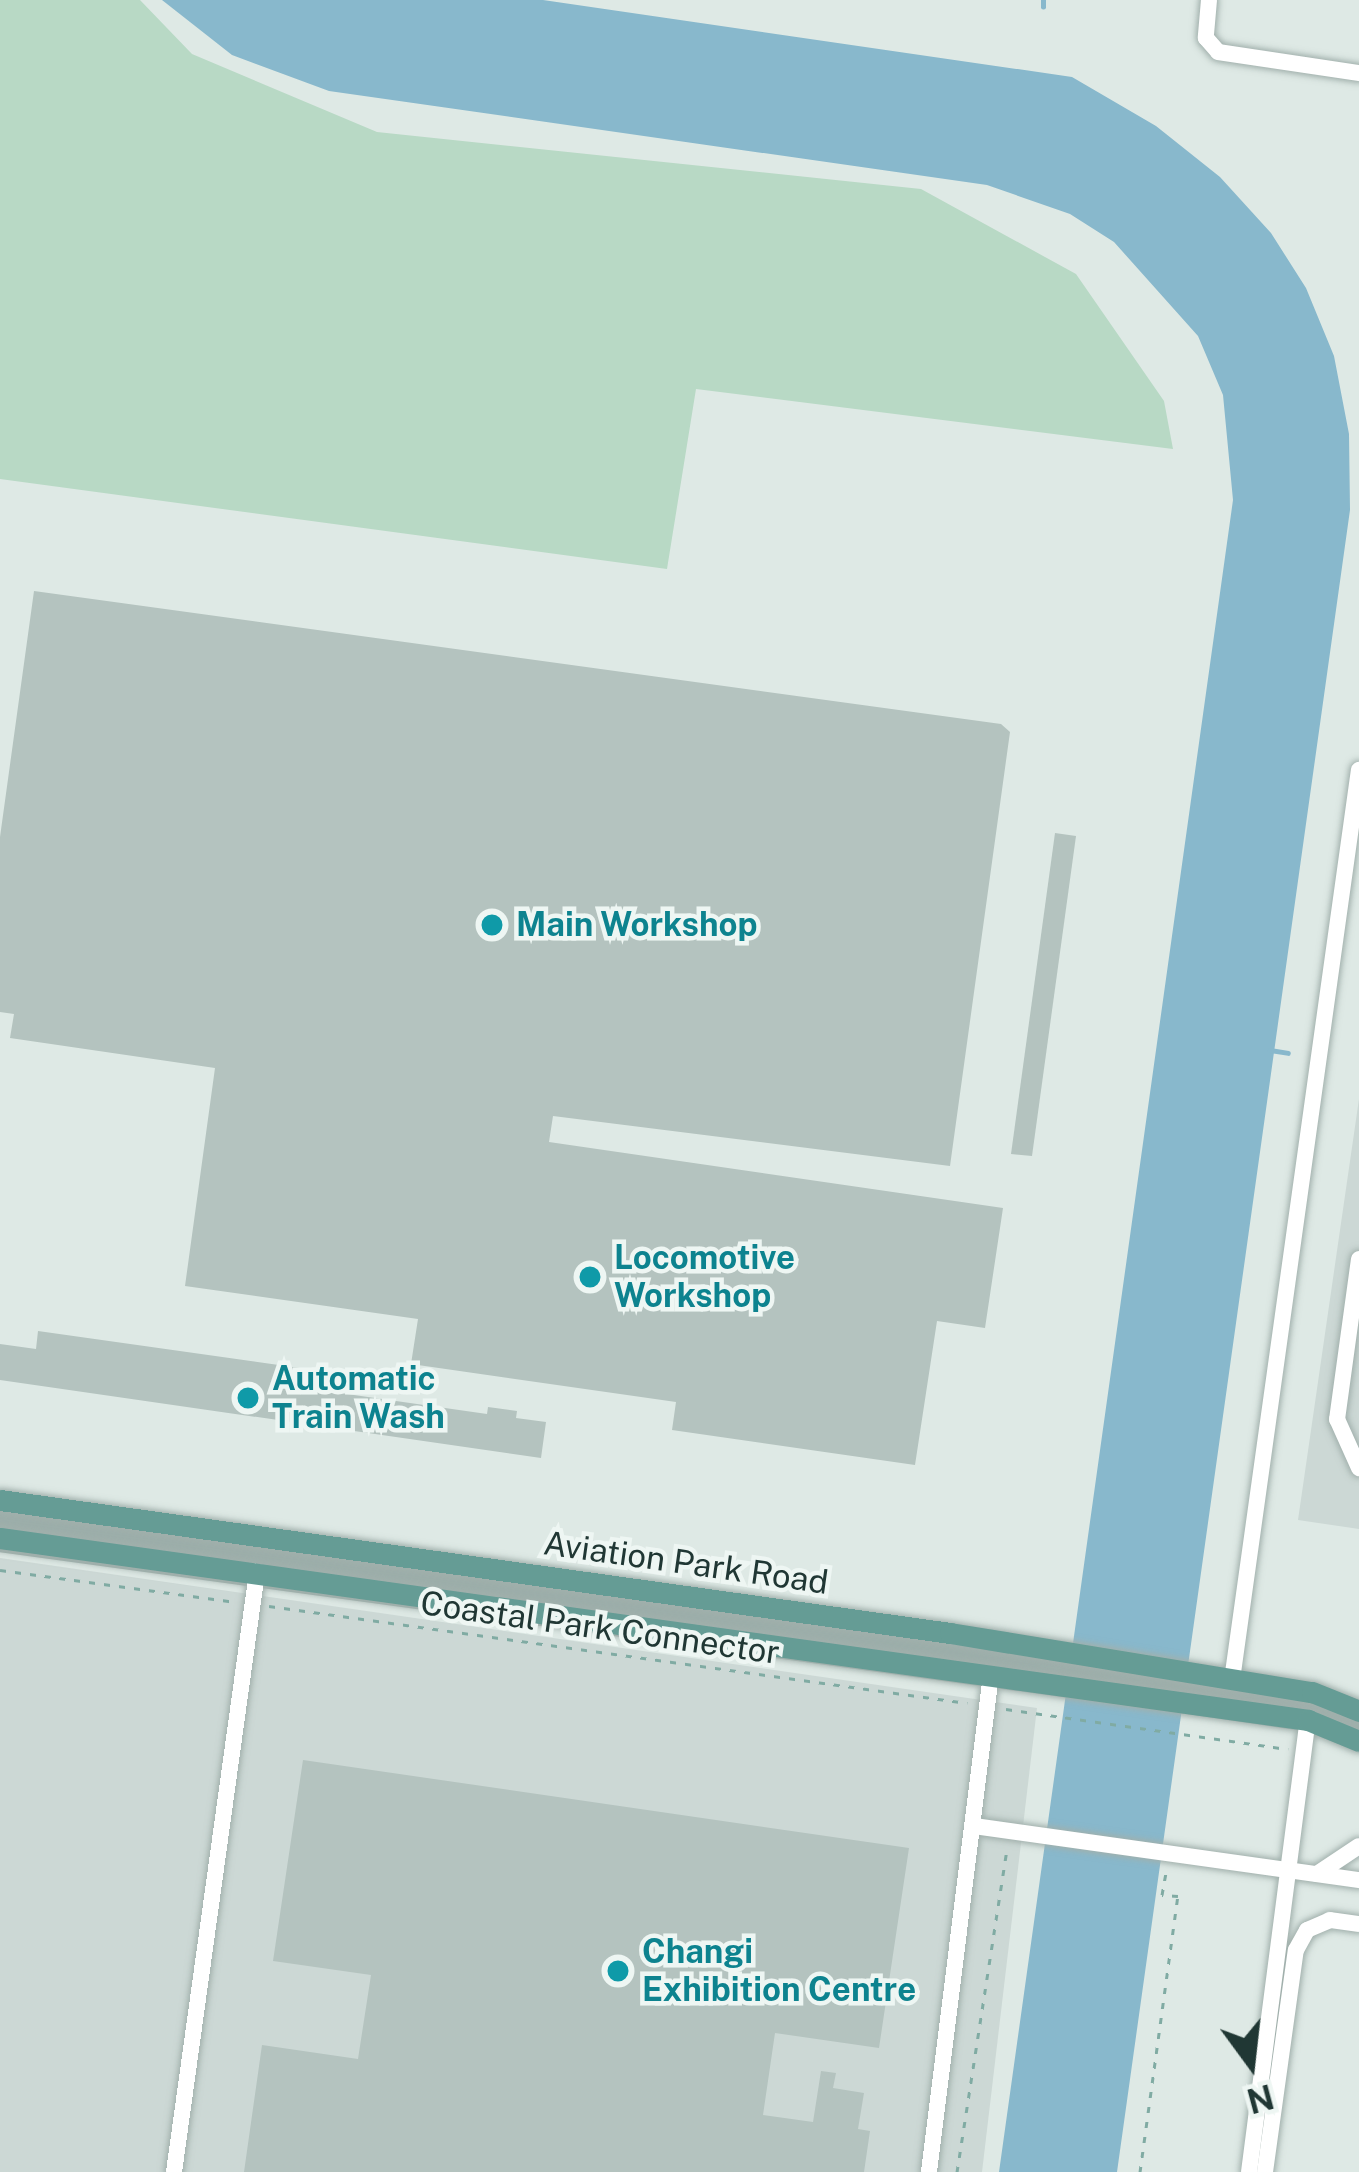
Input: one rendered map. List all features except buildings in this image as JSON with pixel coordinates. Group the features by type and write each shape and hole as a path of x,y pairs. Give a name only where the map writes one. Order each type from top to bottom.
{"main road":[{"name":"Aviation Park Road","path":"0,1500 1232,1680 1312,1693 1359,1711"},
{"path":"0,1538 1308,1720 1359,1741"}],"lane":[{"path":"1209,0 1206,38 1218,52 1359,73"},
{"path":"1232,1680 1359,770"},
{"path":"1359,1259 1337,1419 1359,1468"},
{"path":"174,2172 257,1572"},
{"path":"929,2172 991,1676"},
{"path":"1250,2172 1308,1720"},
{"path":"974,1826 1028,1839 1359,1880"},
{"path":"1317,1874 1359,1846"},
{"path":"1265,2172 1296,1950 1307,1930 1330,1920 1359,1924"}],"path":[{"name":"Coastal Park Connector","path":"0,1570 1304,1750"},
{"path":"957,2172 1006,1850 1028,1839"},
{"path":"1140,2172 1178,1896 1162,1895 1167,1858"}],"shaded area":[{"path":"1359,1099 1359,1529 1298,1520"},
{"name":"Changi Exhibition Centre","path":"0,1558 1037,1708 982,2172 0,2172"}],"green space":[{"path":"0,0 140,0 192,54 377,132 921,189 1076,274 1164,401 1173,449 696,389 667,569 0,479"}],"water":[{"path":"162,0 543,0 1072,77 1156,126 1220,177 1271,233 1306,288 1334,356 1349,434 1350,510 1117,2172 999,2172 1233,500 1223,395 1198,336 1114,242 1070,214 987,185 329,91 232,55"}],"waterway":[{"path":"1043,0 1043,7"},
{"path":"1270,1050 1288,1053"}],"taxiway":[{"path":"0,1528 1312,1708 1359,1726"}],"place":[{"name":"Main Workshop","path":"492,925"},
{"name":"Locomotive Workshop","path":"590,1277"},
{"name":"Automatic Train Wash","path":"248,1398"},
{"name":"Changi Exhibition Centre","path":"618,1971"}]}
